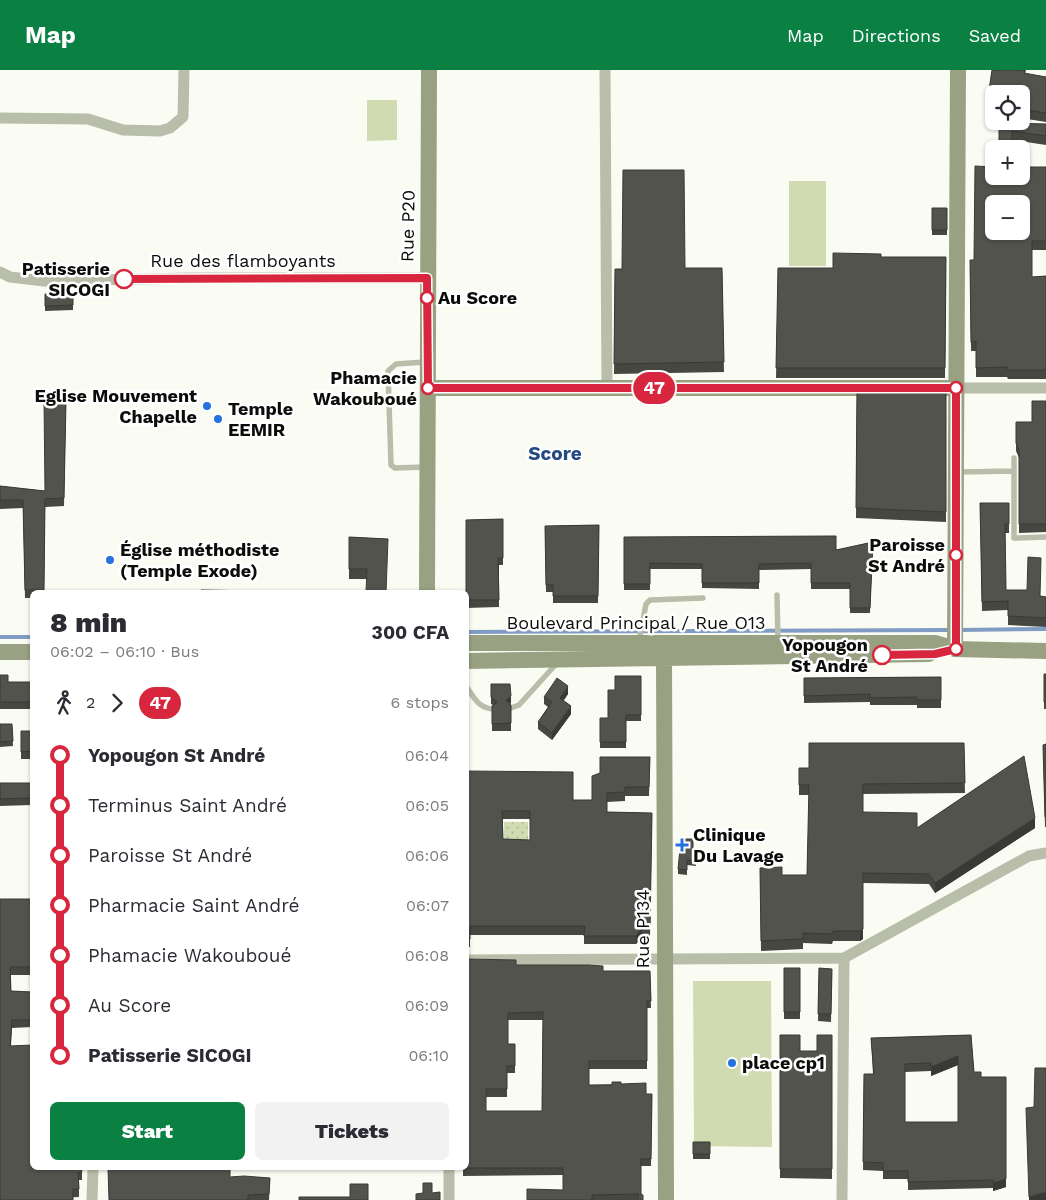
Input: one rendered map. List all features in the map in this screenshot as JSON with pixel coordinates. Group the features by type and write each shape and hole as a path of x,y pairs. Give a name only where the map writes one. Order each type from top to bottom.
{"street":[{"path":"0,118 88,119 123,130 160,131 170,128 183,116 184,70"},
{"name":"Rue P20","path":"427,590 429,70"},
{"path":"604,70 607,388"},
{"path":"956,649 958,70"},
{"name":"Rue des flamboyants","path":"0,272 10,277 44,281 191,278 427,278"},
{"path":"428,388 1046,388"},
{"name":"Boulevard Principal / Rue O13","path":"469,644 935,643 956,649"},
{"name":"Boulevard Principal / Rue O13","path":"469,661 935,654 956,649 1046,651"},
{"path":"0,652 30,652"},
{"name":"Rue P134","path":"664,658 663,960 666,1200"},
{"path":"469,960 844,958 1029,856 1046,853"},
{"path":"842,1200 844,958"},
{"path":"92,1200 93,1170"},
{"path":"449,1170 449,1200"}],"lane":[{"path":"427,467 395,468 391,465 388,371 396,364 428,362"},
{"path":"1014,458 1014,538 1046,537"},
{"path":"956,472 1014,471"},
{"path":"777,595 778,643"},
{"path":"639,643 646,604 650,600 703,598"},
{"path":"511,708 519,706 561,659"},
{"path":"469,691 482,708 492,709"}],"green space":[{"path":"367,100 397,100 397,140 367,141"},
{"path":"789,181 826,181 826,266 789,266"},
{"path":"504,822 528,822 528,844 504,844"},
{"name":"place cp1","path":"693,981 771,981 772,1147 694,1146"}],"building":[{"path":"992,70 1024,70 1024,73 1046,77 1046,113 1030,110 1030,85 990,85"},
{"path":"1030,124 1046,124 1046,136 1012,131 1012,140 999,140 999,130 1030,130"},
{"path":"975,166 985,167 985,185 1030,185 1030,167 1046,167 1046,241 1032,241 1032,277 1046,276 1046,370 1008,370 1007,367 976,368 976,341 971,342 970,260 974,260"},
{"path":"623,170 684,170 685,268 722,268 724,362 614,364 615,269 622,269"},
{"path":"932,208 947,208 947,230 932,230"},
{"path":"833,253 881,254 881,257 946,257 945,368 776,368 778,268 833,268"},
{"path":"45,294 73,294 73,305 45,306"},
{"path":"857,388 946,390 946,512 856,508"},
{"path":"44,400 66,400 64,498 45,499 44,590 25,590 23,500 0,500 0,486 45,491"},
{"path":"1032,401 1046,401 1046,524 1019,524 1019,450 1016,443 1016,422 1032,422"},
{"path":"980,503 1009,503 1009,524 1005,524 1006,590 1027,590 1028,557 1041,558 1040,596 1046,597 1046,618 1008,616 1008,601 982,602"},
{"path":"503,519 503,558 498,558 499,600 469,600 469,590 466,590 466,520"},
{"path":"599,525 598,596 553,596 553,585 546,585 545,526"},
{"path":"836,536 836,550 873,542 870,608 850,608 850,583 811,583 811,563 759,564 759,583 702,583 702,564 650,563 650,584 624,584 624,537"},
{"path":"349,537 388,539 386,590 366,590 367,569 349,569"},
{"path":"1044,674 1046,674 1046,702 1044,702"},
{"path":"0,675 8,675 8,682 30,682 30,702 0,702"},
{"path":"615,676 641,676 641,715 626,715 626,742 600,742 600,718 608,718 608,690 615,690"},
{"path":"941,677 941,700 917,700 917,697 870,698 870,694 804,696 804,678"},
{"path":"557,678 568,686 560,698 571,706 552,733 538,722 552,702 544,697"},
{"path":"491,684 510,684 511,696 506,700 511,705 511,723 492,724 492,706 497,702 491,697"},
{"path":"0,724 12,724 13,741 0,742"},
{"path":"21,731 30,731 30,751 21,752"},
{"path":"809,743 964,743 965,783 863,784 863,812 917,813 917,828 1024,756 1035,818 935,883 929,874 863,873 863,929 860,931 833,931 832,934 803,933 803,939 761,941 760,868 782,867 782,875 807,875 809,785 799,785 799,768 809,768"},
{"path":"1046,744 1046,817 1045,817 1043,745"},
{"path":"600,757 650,757 649,787 625,787 625,792 607,793 607,812 652,813 650,928 642,928 636,936 584,936 585,926 470,926 469,939 469,771 573,772 573,800 592,800 592,776 600,773","holes":["502,811 530,811 530,840 503,839"]},
{"path":"0,783 30,783 30,798 0,799"},
{"path":"681,839 693,839 693,851 696,851 696,861 687,860 687,870 678,869"},
{"path":"0,899 30,899 30,967 10,967 11,991 30,992 30,1020 12,1020 10,1046 30,1045 30,1170 82,1170 82,1172 78,1173 79,1189 73,1189 73,1200 0,1200"},
{"path":"469,959 516,960 516,965 603,966 603,971 650,971 651,1001 647,1001 647,1061 589,1061 589,1085 612,1085 612,1082 621,1082 621,1084 646,1083 646,1094 652,1094 651,1159 641,1159 640,1194 643,1195 643,1200 637,1200 639,1194 592,1195 592,1200 527,1200 527,1189 563,1190 563,1168 469,1168","holes":["543,1012 542,1111 486,1111 486,1089 507,1089 507,1066 515,1066 515,1044 508,1044 508,1013"]},
{"path":"784,968 800,968 800,1012 784,1012"},
{"path":"819,968 832,969 831,1014 818,1014"},
{"path":"780,1035 800,1035 800,1051 817,1051 817,1035 832,1035 832,1169 780,1169"},
{"path":"971,1035 974,1072 981,1072 981,1077 1006,1077 1006,1179 993,1183 993,1180 908,1182 908,1171 883,1171 883,1163 863,1162 864,1074 874,1074 871,1038","holes":["958,1056 958,1122 905,1122 905,1064 931,1063 931,1067"]},
{"path":"1035,1068 1046,1068 1046,1192 1029,1197 1026,1108 1034,1107"},
{"path":"693,1142 710,1142 710,1154 693,1154"},
{"path":"108,1170 230,1170 230,1177 270,1178 269,1194 248,1195 248,1200 109,1200"},
{"path":"423,1183 432,1183 432,1193 440,1192 440,1200 416,1200 416,1194 423,1193"},
{"path":"350,1184 368,1184 368,1200 299,1200 299,1197 350,1197"}],"waterway":[{"path":"958,630 1046,629"},
{"path":"469,632 951,630"},
{"path":"0,637 30,637"}],"bus line":[{"name":"47","path":"124,279 427,278 428,388 956,388 956,649 935,654 882,655"}],"place":[{"name":"Patisserie SICOGI","path":"124,279"},
{"name":"Au Score","path":"427,298"},
{"name":"Phamacie Wakouboué","path":"428,388"},
{"name":"Eglise Mouvement Chapelle","path":"207,406"},
{"name":"Temple EEMIR","path":"218,419"},
{"name":"Paroisse St André","path":"956,555"},
{"name":"Église méthodiste (Temple Exode)","path":"110,560"},
{"name":"Yopougon St André","path":"882,655"},
{"name":"Clinique Du Lavage","path":"682,845"},
{"name":"place cp1","path":"732,1063"}],"district":[{"name":"Score","path":"555,453"}]}
